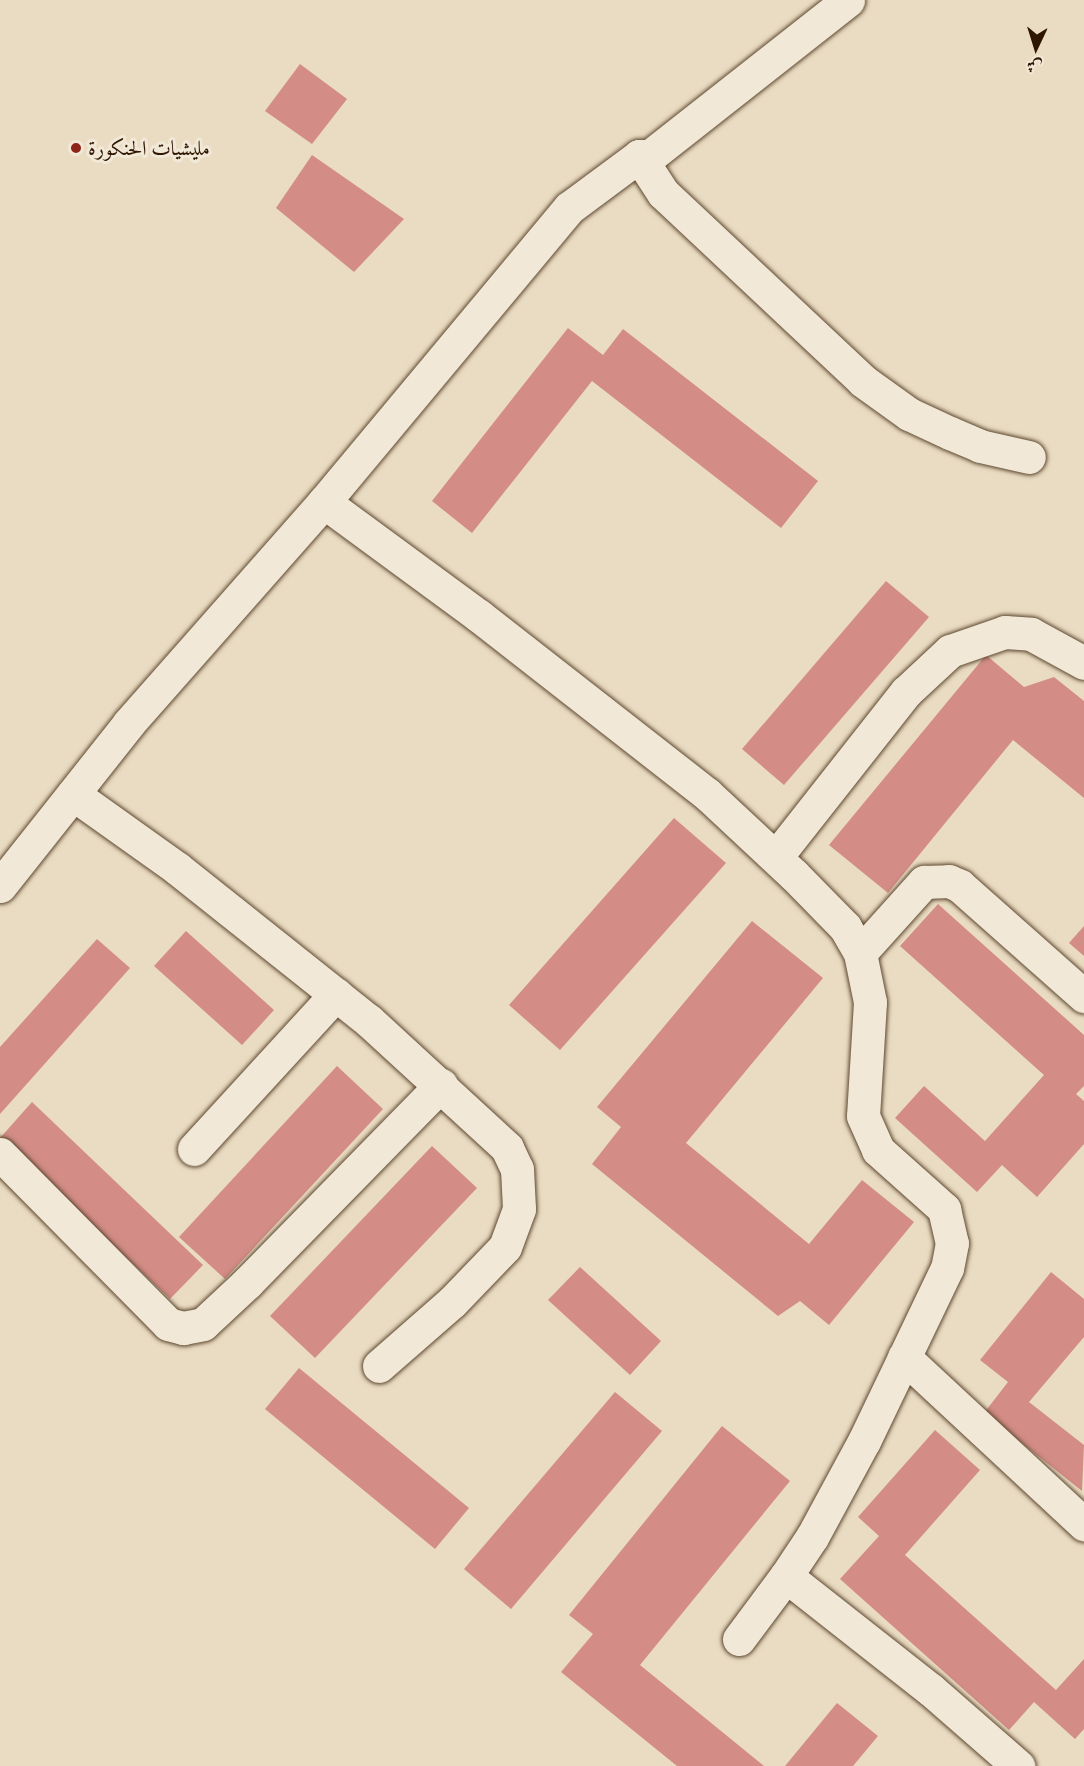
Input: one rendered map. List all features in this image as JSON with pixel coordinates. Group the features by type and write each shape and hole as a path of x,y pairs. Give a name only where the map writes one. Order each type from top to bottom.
{"street":[{"path":"0,886 129,723 324,502 569,208 639,156 650,156 848,0"},
{"path":"639,156 663,193 863,381 909,414 950,433 980,446 1029,457"},
{"path":"324,502 479,616 707,794 776,857 845,927 860,953 870,1002 863,1116 878,1150 944,1209 952,1243 947,1268 828,1509 786,1576 739,1639"},
{"path":"776,857 906,692 950,651 977,638 1013,632 1031,634 1084,663"},
{"path":"73,794 178,869 336,994 441,1085 507,1148 517,1169 519,1209 505,1246 452,1302 379,1366"},
{"path":"860,953 924,882 949,881 960,886 1084,996"},
{"path":"194,1149 336,994"},
{"path":"0,1154 168,1324 183,1328 203,1324 248,1282 441,1085"},
{"path":"904,1358 1084,1524"},
{"path":"786,1576 931,1690 1018,1766"}],"building":[{"path":"300,64 347,99 312,144 265,111"},
{"path":"312,155 404,219 354,272 276,208"},
{"path":"568,328 603,355 623,329 818,481 781,528 592,381 472,533 432,501"},
{"path":"886,581 929,617 784,785 742,749"},
{"path":"986,655 1024,687 1054,677 1084,701 1084,798 1013,740 888,893 829,845"},
{"path":"674,818 726,863 560,1050 509,1005"},
{"path":"938,904 1084,1035 1084,1086 1076,1094 1084,1101 1084,1144 1037,1197 1002,1165 977,1192 895,1118 924,1086 985,1141 1044,1075 900,946"},
{"path":"752,921 823,978 686,1143 809,1244 862,1180 914,1222 829,1325 800,1301 778,1316 592,1164 621,1127 597,1107"},
{"path":"1084,926 1084,956 1069,943"},
{"path":"186,931 274,1010 242,1045 154,966"},
{"path":"97,939 130,968 0,1114 0,1047"},
{"path":"337,1066 383,1109 225,1279 179,1237"},
{"path":"32,1102 203,1265 170,1299 0,1138"},
{"path":"432,1146 477,1188 315,1358 270,1316"},
{"path":"580,1267 661,1341 630,1375 548,1300"},
{"path":"1051,1272 1084,1299 1084,1337 1029,1402 1084,1445 1082,1491 984,1413 1008,1382 980,1360"},
{"path":"299,1368 469,1508 435,1549 265,1409"},
{"path":"615,1392 662,1431 511,1609 464,1569"},
{"path":"722,1426 790,1481 640,1665 764,1766 677,1766 561,1672 593,1634 569,1615"},
{"path":"935,1430 980,1470 905,1555 1056,1690 1084,1659 1084,1729 1075,1739 1034,1702 1009,1730 840,1579 879,1536 858,1517"},
{"path":"837,1703 878,1736 853,1766 785,1766"}],"place":[{"name":"مليشيات الحنكورة","path":"76,148"}]}
